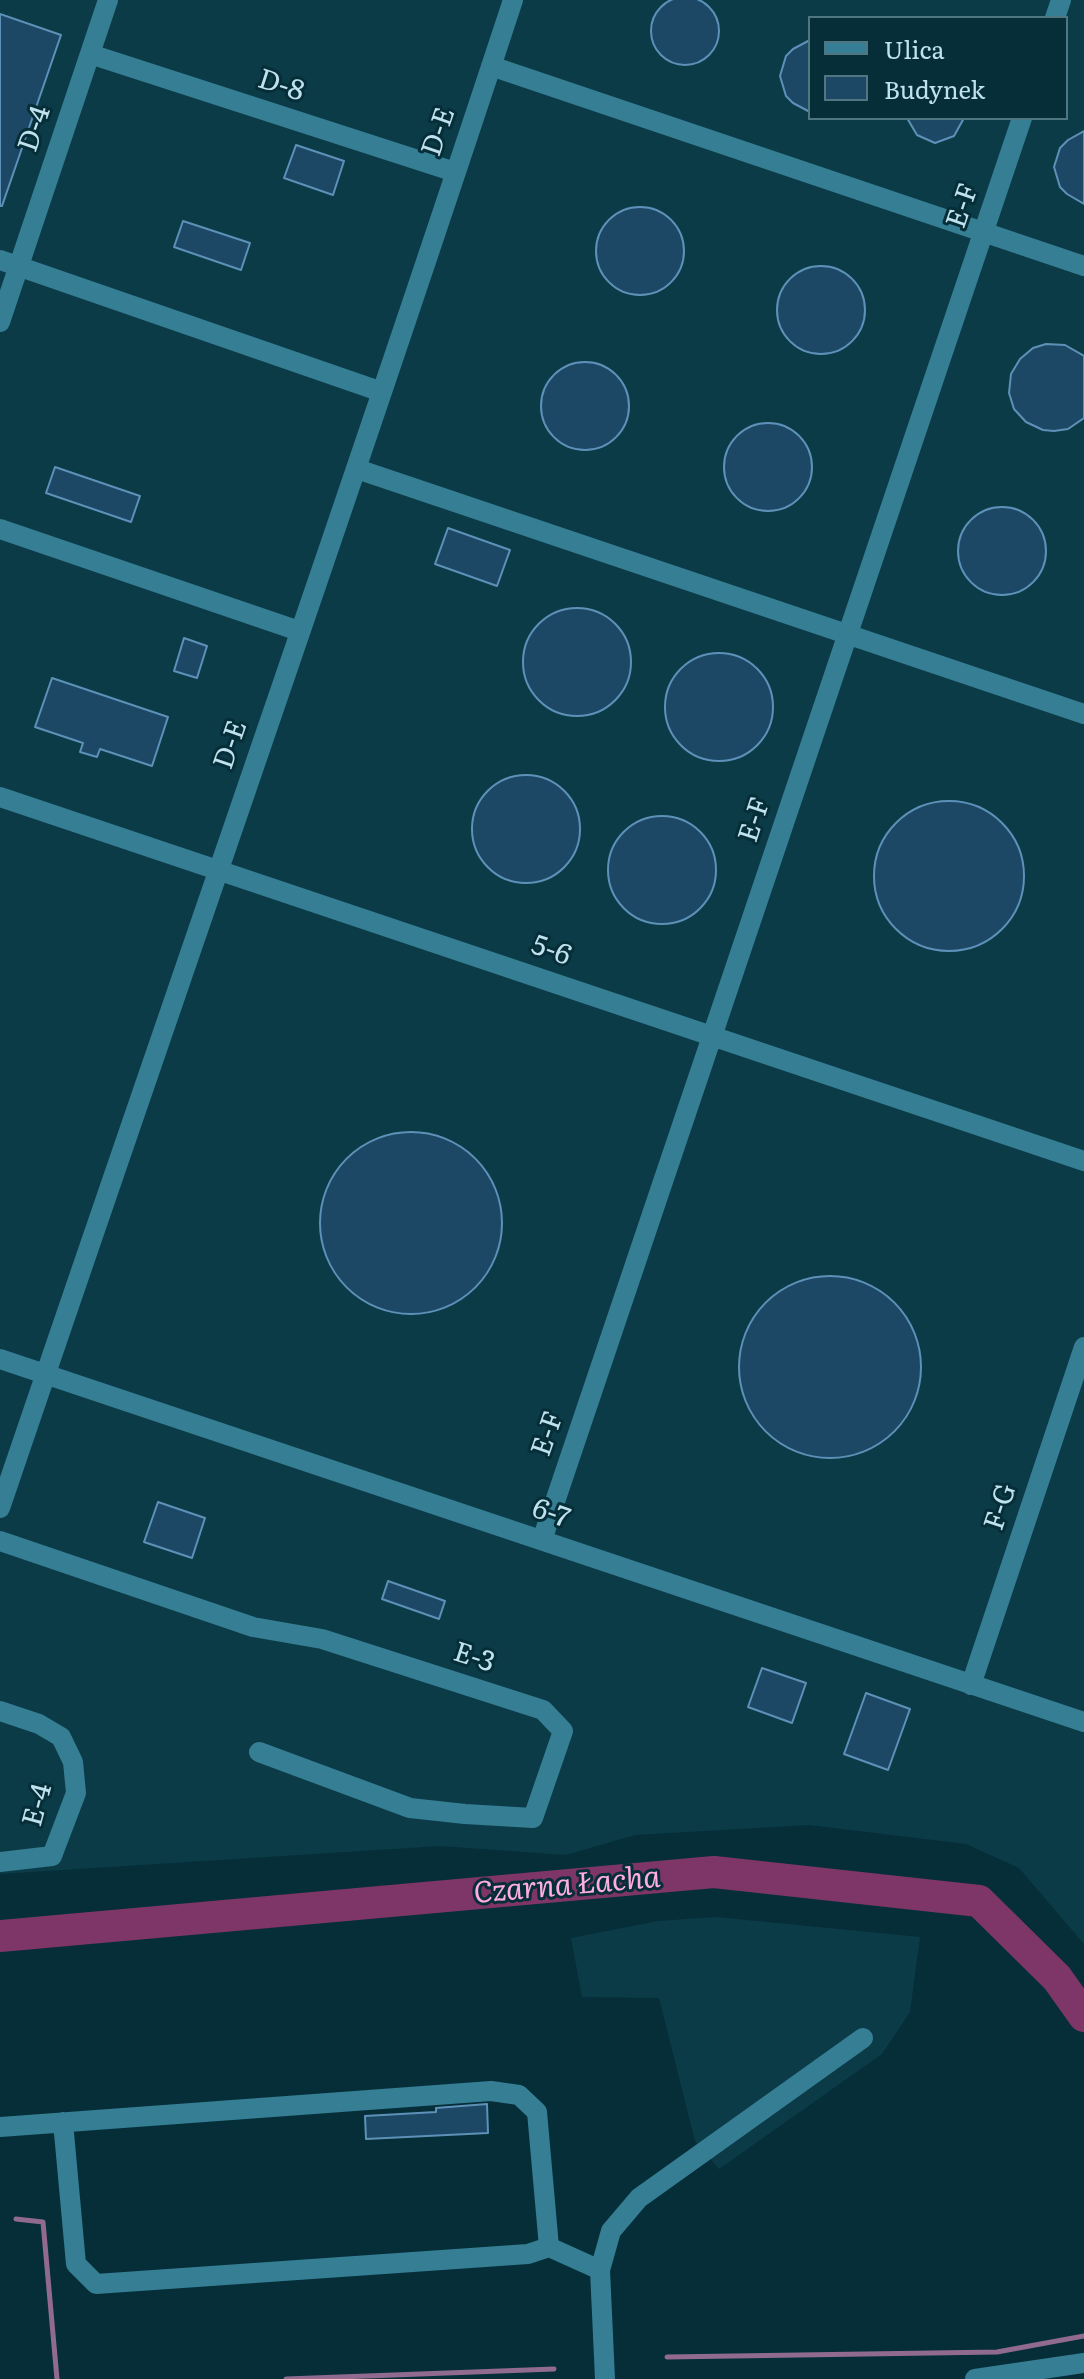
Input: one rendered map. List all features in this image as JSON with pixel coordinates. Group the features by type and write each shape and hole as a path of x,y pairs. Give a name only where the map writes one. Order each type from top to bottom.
{"street":[{"name":"D-4","path":"0,322 9,264 108,0"},
{"name":"D-E","path":"0,1508 357,469 513,0"},
{"name":"D-8","path":"90,54 455,172"},
{"path":"491,66 1084,266"},
{"name":"E-F","path":"542,1540 1021,120"},
{"path":"9,264 382,392"},
{"path":"357,469 1084,714"},
{"path":"0,529 299,631"},
{"name":"5-6","path":"0,797 1084,1161"},
{"name":"F-G","path":"971,1685 1084,1347"},
{"name":"6-7","path":"0,1359 1084,1722"},
{"name":"E-3","path":"0,1541 253,1627 322,1639 543,1710 563,1731 533,1818 410,1808 259,1752"},
{"name":"E-4","path":"0,1711 39,1724 61,1737 73,1762 76,1793 52,1856 0,1862"},
{"path":"605,2379 600,2270 611,2231 639,2198 863,2038"},
{"path":"0,2127 491,2091 519,2095 537,2112 549,2247"},
{"path":"63,2122 76,2264 96,2284 528,2254 549,2247 600,2270"},
{"path":"975,2379 1084,2363"}],"shaded area":[{"path":"0,0 1084,0 1084,1944 1019,1868 966,1844 809,1825 635,1835 566,1855 440,1846 0,1874"},
{"path":"716,1917 920,1937 910,2012 882,2054 719,2169 695,2141 659,1998 582,1997 571,1938 658,1921"}],"building":[{"path":"675,-1 695,-1 704,3 713,12 718,24 718,38 713,50 704,59 692,64 678,64 666,59 657,50 652,38 652,24 657,12"},
{"path":"0,14 61,35 2,206 0,206"},
{"path":"808,41 808,111 786,96 780,76 786,56"},
{"path":"908,120 963,120 954,136 935,143 917,135"},
{"path":"1084,131 1084,204 1060,187 1054,167 1060,148"},
{"path":"296,145 344,161 333,195 284,178"},
{"path":"640,207 657,211 671,220 680,234 684,251 680,268 671,282 657,291 640,295 623,291 609,282 600,268 596,251 600,234 609,220 623,211"},
{"path":"183,221 250,243 241,270 174,247"},
{"path":"821,266 838,270 852,279 861,293 865,310 861,327 852,341 838,350 821,354 804,350 790,341 781,327 777,310 781,293 790,279 804,270"},
{"path":"1046,344 1065,345 1084,356 1084,418 1068,429 1043,430 1026,422 1014,409 1009,393 1011,374 1020,359 1033,348"},
{"path":"585,362 602,366 616,375 625,389 629,406 625,423 616,437 602,446 585,450 568,446 554,437 545,423 541,406 545,389 554,375 568,366"},
{"path":"768,423 785,427 799,436 808,450 812,467 808,484 799,498 785,507 768,511 751,507 737,498 728,484 724,467 728,450 737,436 751,427"},
{"path":"55,467 140,496 131,522 46,493"},
{"path":"1002,507 1019,511 1033,520 1042,534 1046,551 1042,568 1033,582 1019,591 1002,595 985,591 971,582 962,568 958,551 962,534 971,520 985,511"},
{"path":"448,528 510,550 497,586 435,564"},
{"path":"577,608 598,612 615,624 627,641 631,662 627,683 615,700 598,712 577,716 556,712 539,700 527,683 523,662 527,641 539,624 556,612"},
{"path":"184,638 207,646 197,678 174,671"},
{"path":"719,653 740,657 757,669 769,686 773,707 769,728 757,745 740,757 719,761 698,757 681,745 669,728 665,707 669,686 681,669 698,657"},
{"path":"52,678 168,717 152,766 100,749 97,757 80,752 83,743 35,727"},
{"path":"526,775 547,779 564,791 576,808 580,829 576,850 564,867 547,879 526,883 505,879 488,867 476,850 472,829 476,808 488,791 505,779"},
{"path":"949,801 978,806 1002,823 1019,847 1024,876 1019,905 1002,929 978,946 949,951 920,946 896,929 879,905 874,876 879,847 896,823 920,806"},
{"path":"662,816 683,820 700,832 712,849 716,870 712,891 700,908 683,920 662,924 641,920 624,908 612,891 608,870 612,849 624,832 641,820"},
{"path":"411,1132 446,1139 475,1159 495,1188 502,1223 495,1258 475,1287 446,1307 411,1314 376,1307 347,1287 327,1258 320,1223 327,1188 347,1159 376,1139"},
{"path":"830,1276 865,1283 894,1303 914,1332 921,1367 914,1402 894,1431 865,1451 830,1458 795,1451 766,1431 746,1402 739,1367 746,1332 766,1303 795,1283"},
{"path":"158,1502 205,1518 192,1558 144,1542"},
{"path":"388,1581 445,1601 439,1619 382,1599"},
{"path":"762,1668 806,1683 792,1723 748,1707"},
{"path":"866,1693 910,1709 888,1770 844,1754"},
{"path":"487,2104 488,2133 366,2139 365,2116 436,2112 436,2108"}],"waterway":[{"name":"Czarna Łacha","path":"0,1936 714,1872 979,1901 1057,1978 1084,2016"},
{"path":"16,2219 43,2222 57,2379"},
{"path":"667,2357 997,2352 1084,2336"},
{"path":"286,2379 554,2369"}]}
